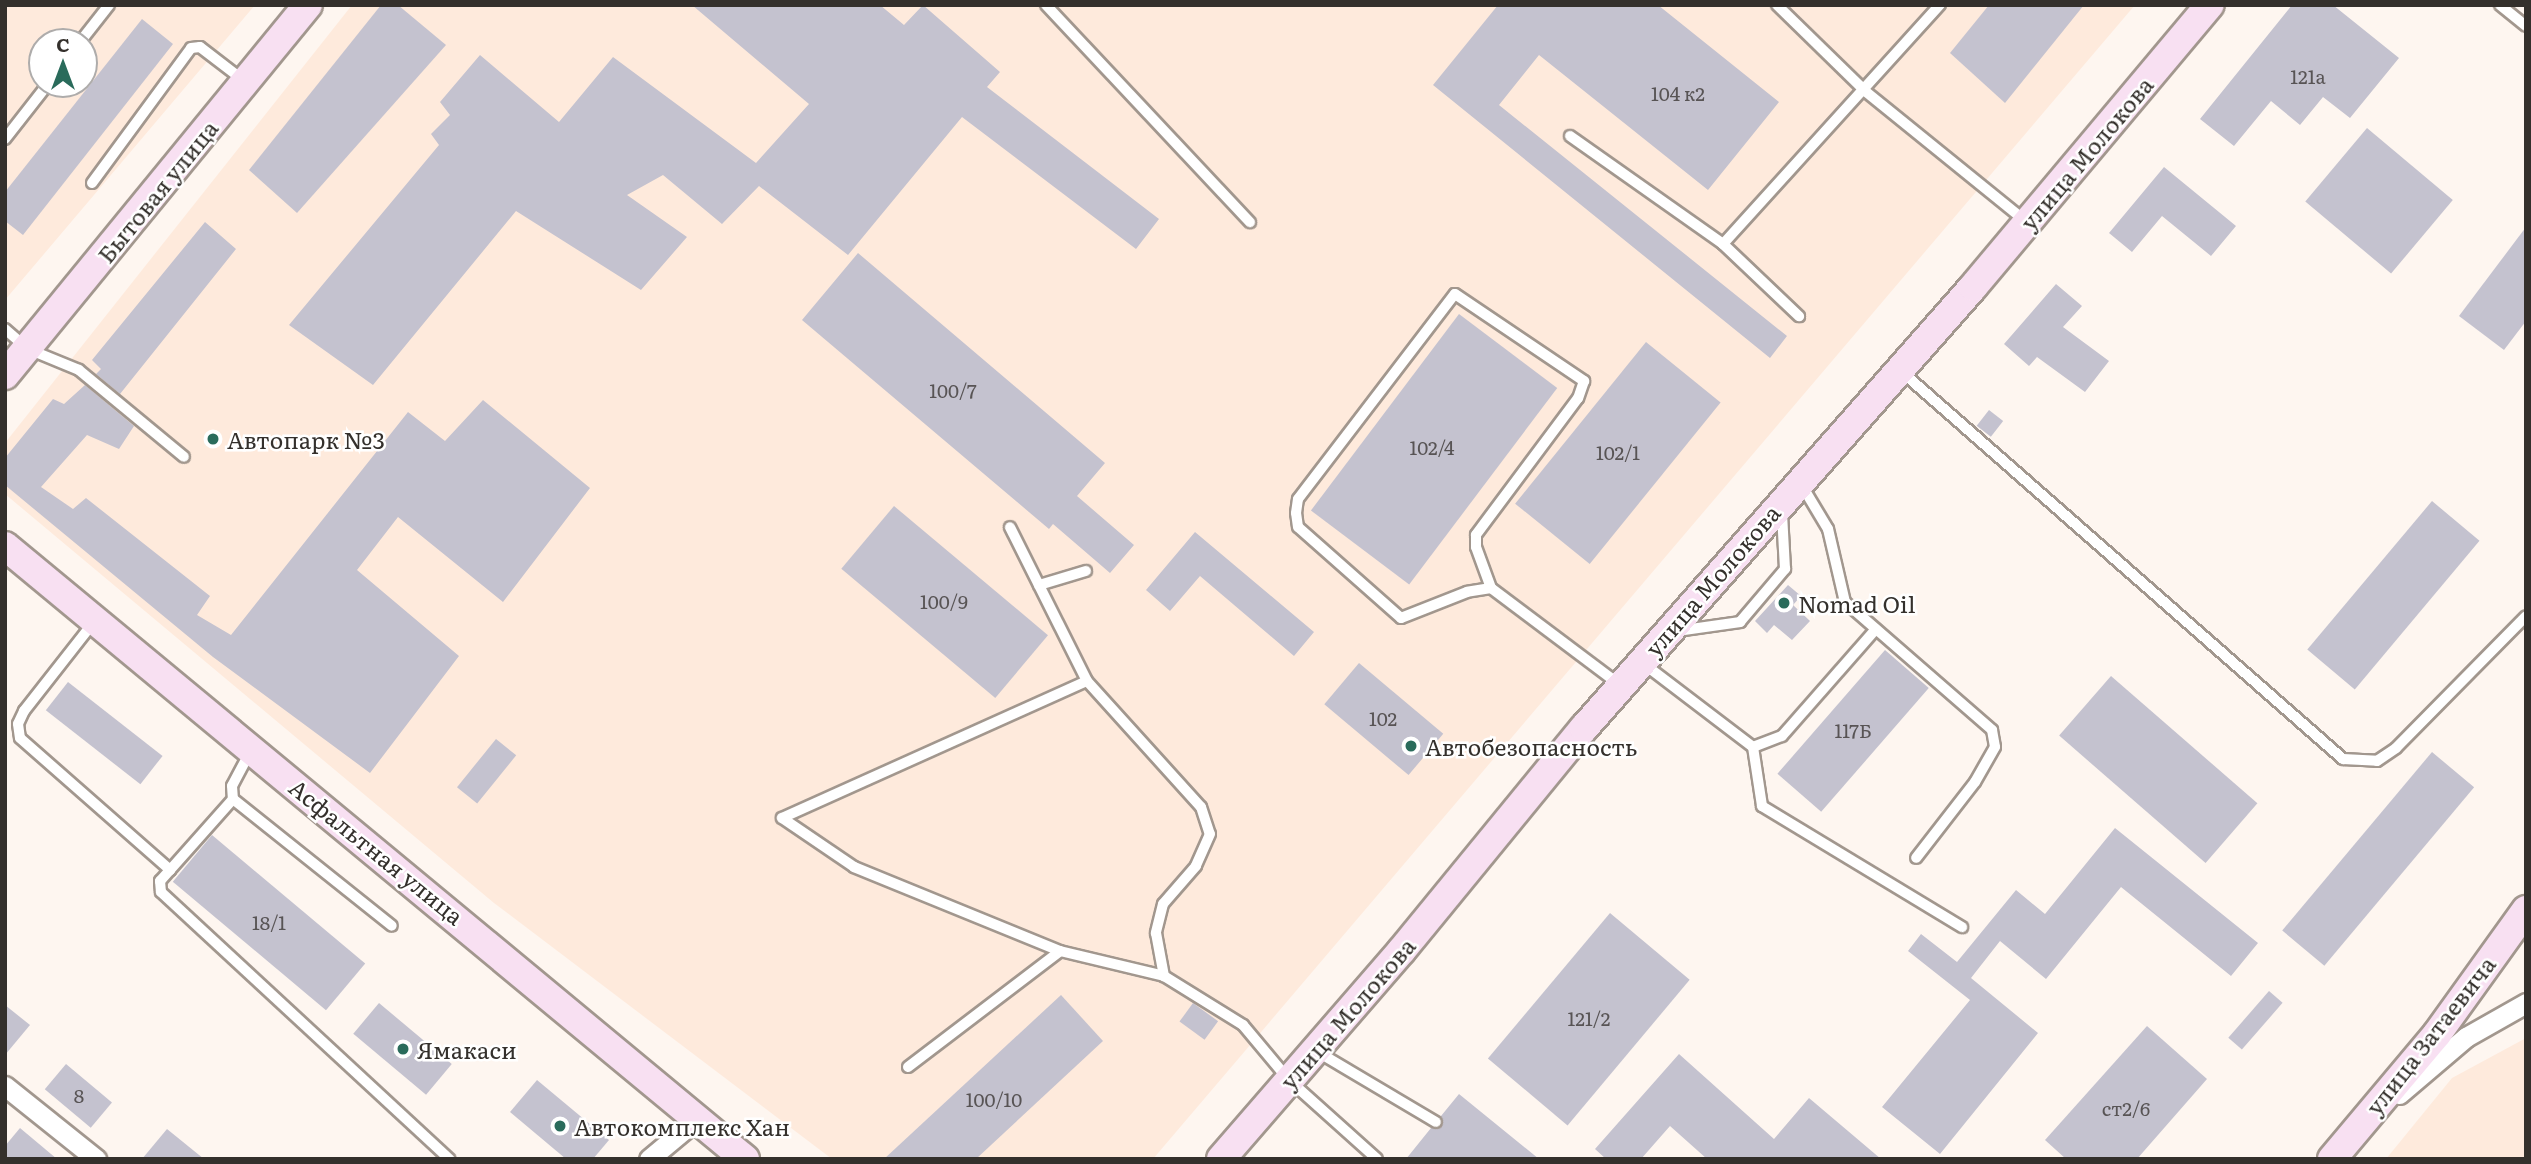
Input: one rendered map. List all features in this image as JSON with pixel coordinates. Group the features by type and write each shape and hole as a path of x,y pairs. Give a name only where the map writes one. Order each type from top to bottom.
{"street":[{"name":"Бытовая улица","path":"5,375 308,5"},
{"name":"улица Молокова","path":"1221,1159 1620,686 2027,222 2210,5"},
{"name":"Асфальтная улица","path":"5,546 745,1159"},
{"name":"улица Затаевича","path":"2332,1159 2437,1034 2526,910"},
{"path":"2353,1133 2466,1037 2526,1003"},
{"path":"5,1086 96,1159"},
{"path":"649,1159 697,1119"}],"lane":[{"path":"91,28 108,5"},
{"path":"1046,5 1250,222"},
{"path":"1777,5 1865,91 2027,222"},
{"path":"1723,244 1865,91 1940,5"},
{"path":"2500,5 2526,26"},
{"path":"92,183 191,48 200,47 246,83"},
{"path":"5,139 37,98"},
{"path":"1570,136 1723,244 1799,316"},
{"path":"1491,588 1467,592 1401,618 1298,527 1296,513 1298,499 1455,294 1578,376 1585,386 1476,534 1478,560 1491,588 1620,686"},
{"path":"5,329 28,349 79,370 184,457"},
{"path":"1899,369 2343,758 2377,761 2396,748 2526,616"},
{"path":"1666,633 1740,622 1785,569 1790,490 1818,506 1828,529 1845,602 1986,722 1995,739 1975,782 1916,858"},
{"path":"1010,527 1087,681 1201,807 1210,834 1196,866 1163,904 1156,933 1164,976"},
{"path":"1039,586 1086,571"},
{"path":"95,620 24,711 18,724 20,738 170,870"},
{"path":"1753,747 1782,736 1876,629"},
{"path":"1641,662 1753,747 1762,806 1962,927"},
{"path":"1087,681 782,818 854,867 1060,951 1164,976 1243,1025 1289,1080 1377,1159"},
{"path":"253,749 232,786 233,799 160,881 161,892 449,1159"},
{"path":"233,799 392,926"},
{"path":"908,1067 1060,951"},
{"path":"1314,1050 1436,1122"}],"shaded area":[{"path":"5,5 255,5 5,300"},
{"path":"352,5 2135,5 1153,1159 832,1159 494,903 5,494 5,443"},
{"path":"2526,1038 2526,1159 2386,1159 2452,1078"}],"building":[{"path":"381,5 398,5 446,45 297,213 249,170"},
{"path":"692,5 880,5 904,25 923,5 1000,72 987,87 1159,219 1136,249 962,117 848,255 759,186 722,224 663,175 627,195 687,237 641,290 516,211 373,385 289,325 439,145 431,134 450,115 440,102 480,55 559,122 613,57 756,163 809,104"},
{"path":"1498,5 1658,5 1779,102 1708,190 1539,55 1499,105 1787,336 1770,358 1433,85"},
{"path":"1989,5 2084,5 2005,103 1950,53"},
{"path":"2292,5 2333,5 2399,58 2350,118 2323,97 2300,125 2271,101 2234,146 2200,119"},
{"path":"142,19 173,44 23,235 5,221 5,192 79,98 98,98 98,75"},
{"path":"2367,128 2453,200 2391,274 2305,202"},
{"path":"2164,167 2236,226 2211,256 2162,216 2132,252 2109,233"},
{"path":"205,222 236,249 120,394 96,374 101,369 92,360"},
{"path":"2526,227 2526,321 2504,350 2459,316"},
{"path":"858,253 1105,463 1077,496 1134,545 1110,573 1053,524 1049,529 802,320"},
{"path":"2056,284 2082,306 2063,327 2109,361 2085,392 2037,357 2029,366 2004,344"},
{"path":"1459,314 1557,388 1409,584 1311,510"},
{"path":"1646,342 1721,402 1590,564 1515,504"},
{"path":"85,385 134,426 119,449 87,435 41,487 73,509 86,498 210,596 197,615 231,635 408,412 445,441 483,400 590,488 503,602 398,517 357,570 459,656 370,773 213,657 5,485 5,458 53,399 64,404"},
{"path":"1989,410 2003,421 1991,437 1977,426"},
{"path":"2432,501 2479,541 2355,689 2307,650"},
{"path":"894,506 1048,635 995,698 841,569"},
{"path":"1195,532 1314,632 1294,656 1200,576 1170,611 1146,590"},
{"path":"1788,585 1801,596 1793,605 1810,621 1792,640 1774,625 1767,633 1755,621"},
{"path":"1885,650 1929,688 1821,812 1777,774"},
{"path":"1359,663 1443,734 1409,775 1324,704"},
{"path":"2111,676 2257,803 2206,863 2059,736"},
{"path":"68,682 163,756 140,784 46,710"},
{"path":"496,739 516,755 477,804 457,787"},
{"path":"2432,752 2474,787 2324,966 2282,930"},
{"path":"2115,828 2258,943 2231,976 2121,887 2046,979 2000,941 1971,978 2038,1033 1940,1154 1882,1107 1970,1000 1908,951 1921,934 1957,962 2016,890 2045,914"},
{"path":"212,835 365,964 326,1010 173,882"},
{"path":"1610,913 1690,980 1568,1125 1488,1059"},
{"path":"2269,991 2283,1003 2242,1050 2228,1038"},
{"path":"1061,995 1103,1041 976,1159 884,1159"},
{"name":"Ямакаси","path":"379,1003 452,1064 426,1095 353,1034"},
{"path":"1193,1003 1218,1021 1205,1040 1179,1022"},
{"path":"5,1005 30,1025 5,1055"},
{"path":"2147,1026 2207,1079 2137,1159 2066,1159 2045,1140"},
{"path":"1679,1054 1774,1139 1809,1098 1881,1159 1707,1159 1670,1126 1641,1159 1606,1159 1595,1149"},
{"path":"66,1064 112,1103 91,1128 45,1089"},
{"name":"Автокомплекс Хан","path":"537,1080 609,1140 593,1159 566,1159 510,1112"},
{"path":"1459,1094 1539,1159 1406,1159 1431,1128 1442,1126 1441,1116"},
{"path":"20,1128 57,1159 5,1159 5,1146"},
{"path":"167,1129 204,1159 142,1159"}],"place":[{"name":"Автопарк №3","path":"213,439"},
{"name":"Nomad Oil","path":"1784,603"},
{"name":"Автобезопасность","path":"1411,746"},
{"name":"Ямакаси","path":"403,1049"},
{"name":"Автокомплекс Хан","path":"560,1126"}]}
